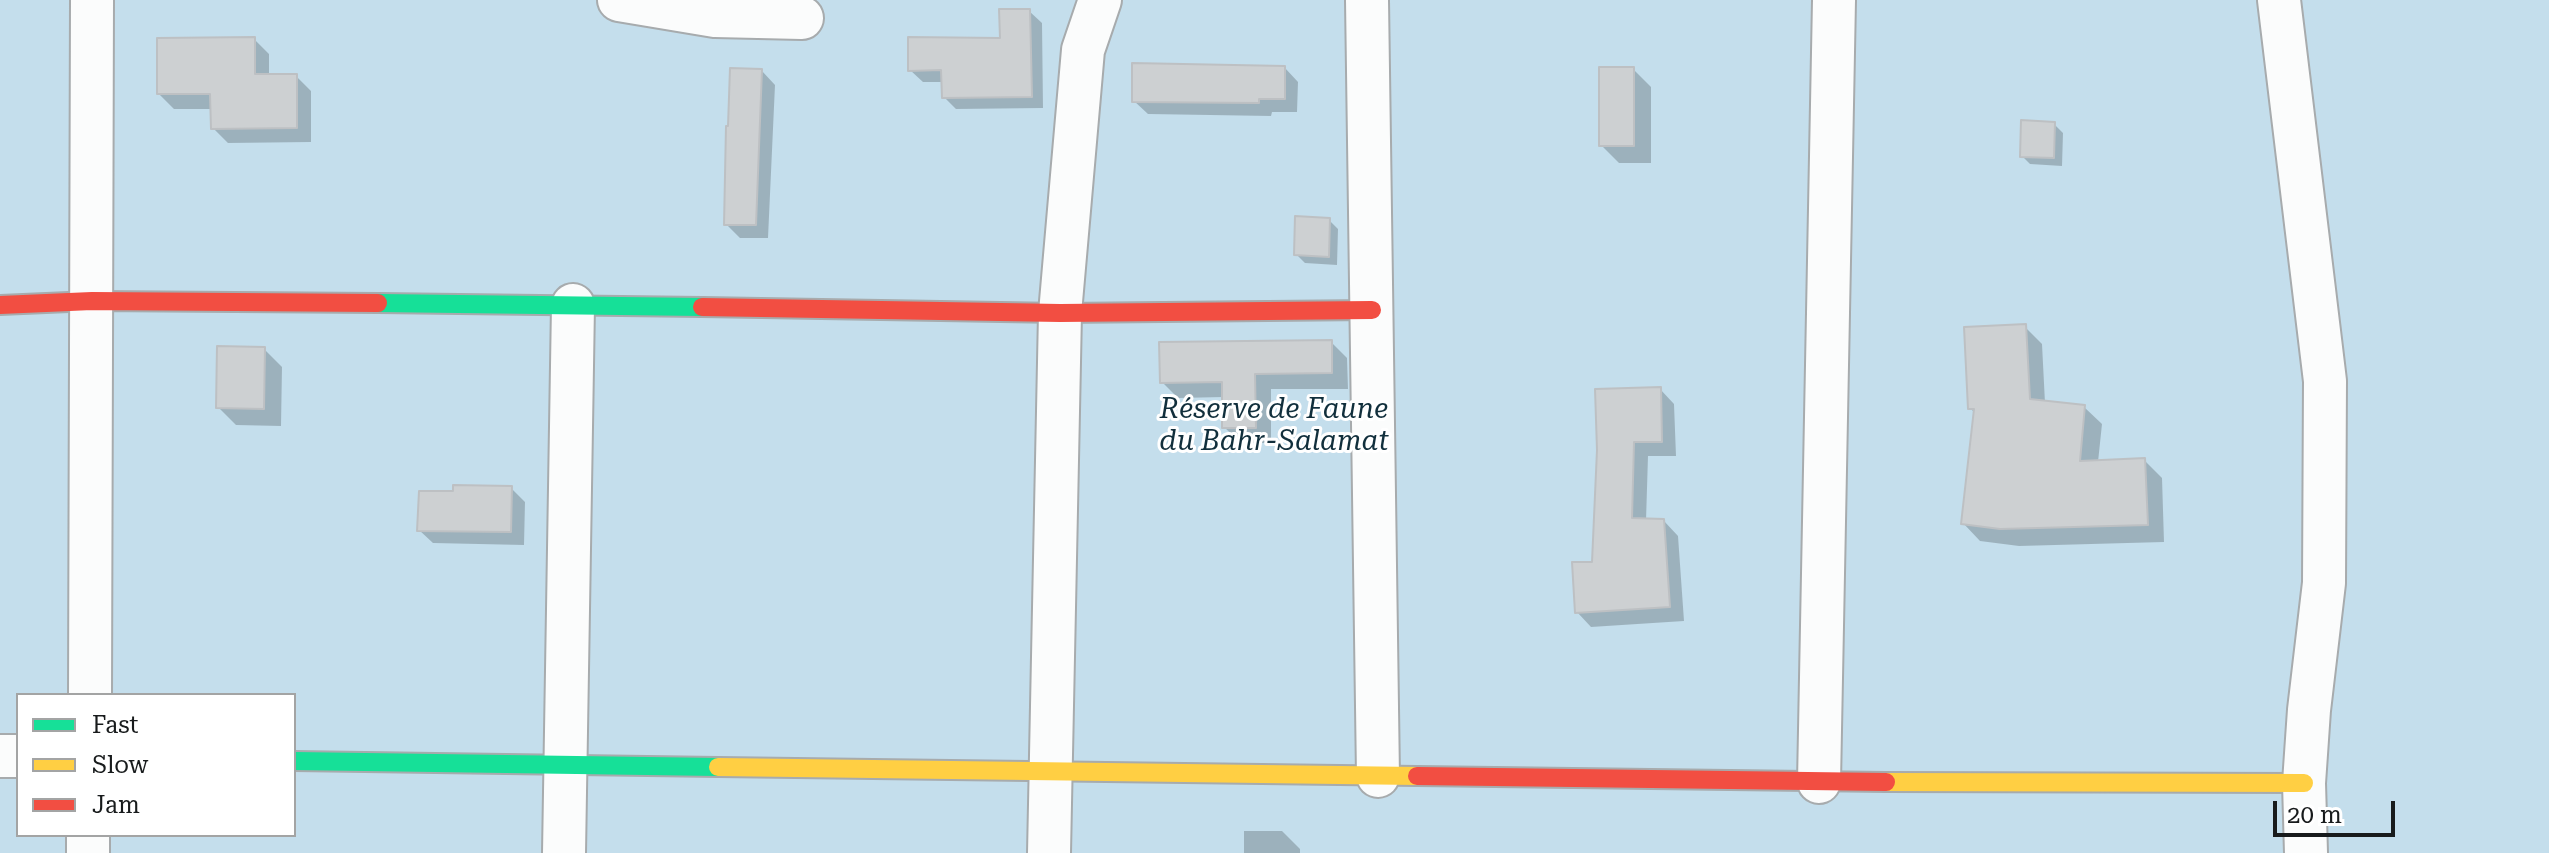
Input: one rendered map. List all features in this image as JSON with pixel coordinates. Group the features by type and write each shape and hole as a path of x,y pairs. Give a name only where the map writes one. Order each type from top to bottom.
{"street":[{"path":"90,693 92,0"},
{"path":"619,0 715,16 802,18"},
{"path":"1049,853 1060,313 1083,50 1100,0"},
{"path":"1367,0 1378,776"},
{"path":"1819,782 1834,0"},
{"path":"2279,0 2325,381 2324,583 2304,783 2306,853"},
{"path":"0,305 92,301 1060,313 1372,310"},
{"path":"564,853 573,305"},
{"path":"296,761 1819,782 2304,783"}],"green space":[{"name":"Réserve de Faune du Bahr-Salamat","path":"0,0 2549,0 2549,853 0,853"}],"building":[{"path":"999,9 1030,9 1032,97 942,98 941,70 908,71 908,37 1000,38"},
{"path":"255,37 255,74 297,74 297,128 211,129 210,94 157,94 157,38"},
{"path":"1132,63 1285,66 1285,99 1259,99 1259,103 1132,102"},
{"path":"1599,67 1634,67 1634,146 1599,146"},
{"path":"730,68 762,69 756,225 724,225"},
{"path":"2021,120 2055,122 2054,158 2020,157"},
{"path":"1295,216 1330,218 1329,257 1294,255"},
{"path":"2026,324 2030,399 2085,405 2080,461 2145,458 2148,525 2000,529 1961,524 1974,409 1968,409 1964,327"},
{"path":"1332,340 1332,373 1255,374 1256,428 1222,428 1222,382 1160,383 1159,342"},
{"path":"217,346 265,347 264,409 216,408"},
{"path":"1661,387 1662,442 1634,442 1632,518 1664,519 1670,607 1575,613 1572,562 1592,562 1597,450 1595,389"},
{"path":"453,485 512,486 511,532 417,531 419,491 453,491"}],"traffic: fast":[{"path":"378,303 702,307"},
{"path":"296,761 718,767"}],"traffic: slow":[{"path":"718,767 1417,776"},
{"path":"1886,782 2304,783"}],"traffic: jam":[{"path":"0,305 92,301 378,303"},
{"path":"702,307 1060,313 1372,310"},
{"path":"1417,776 1886,782"}]}
